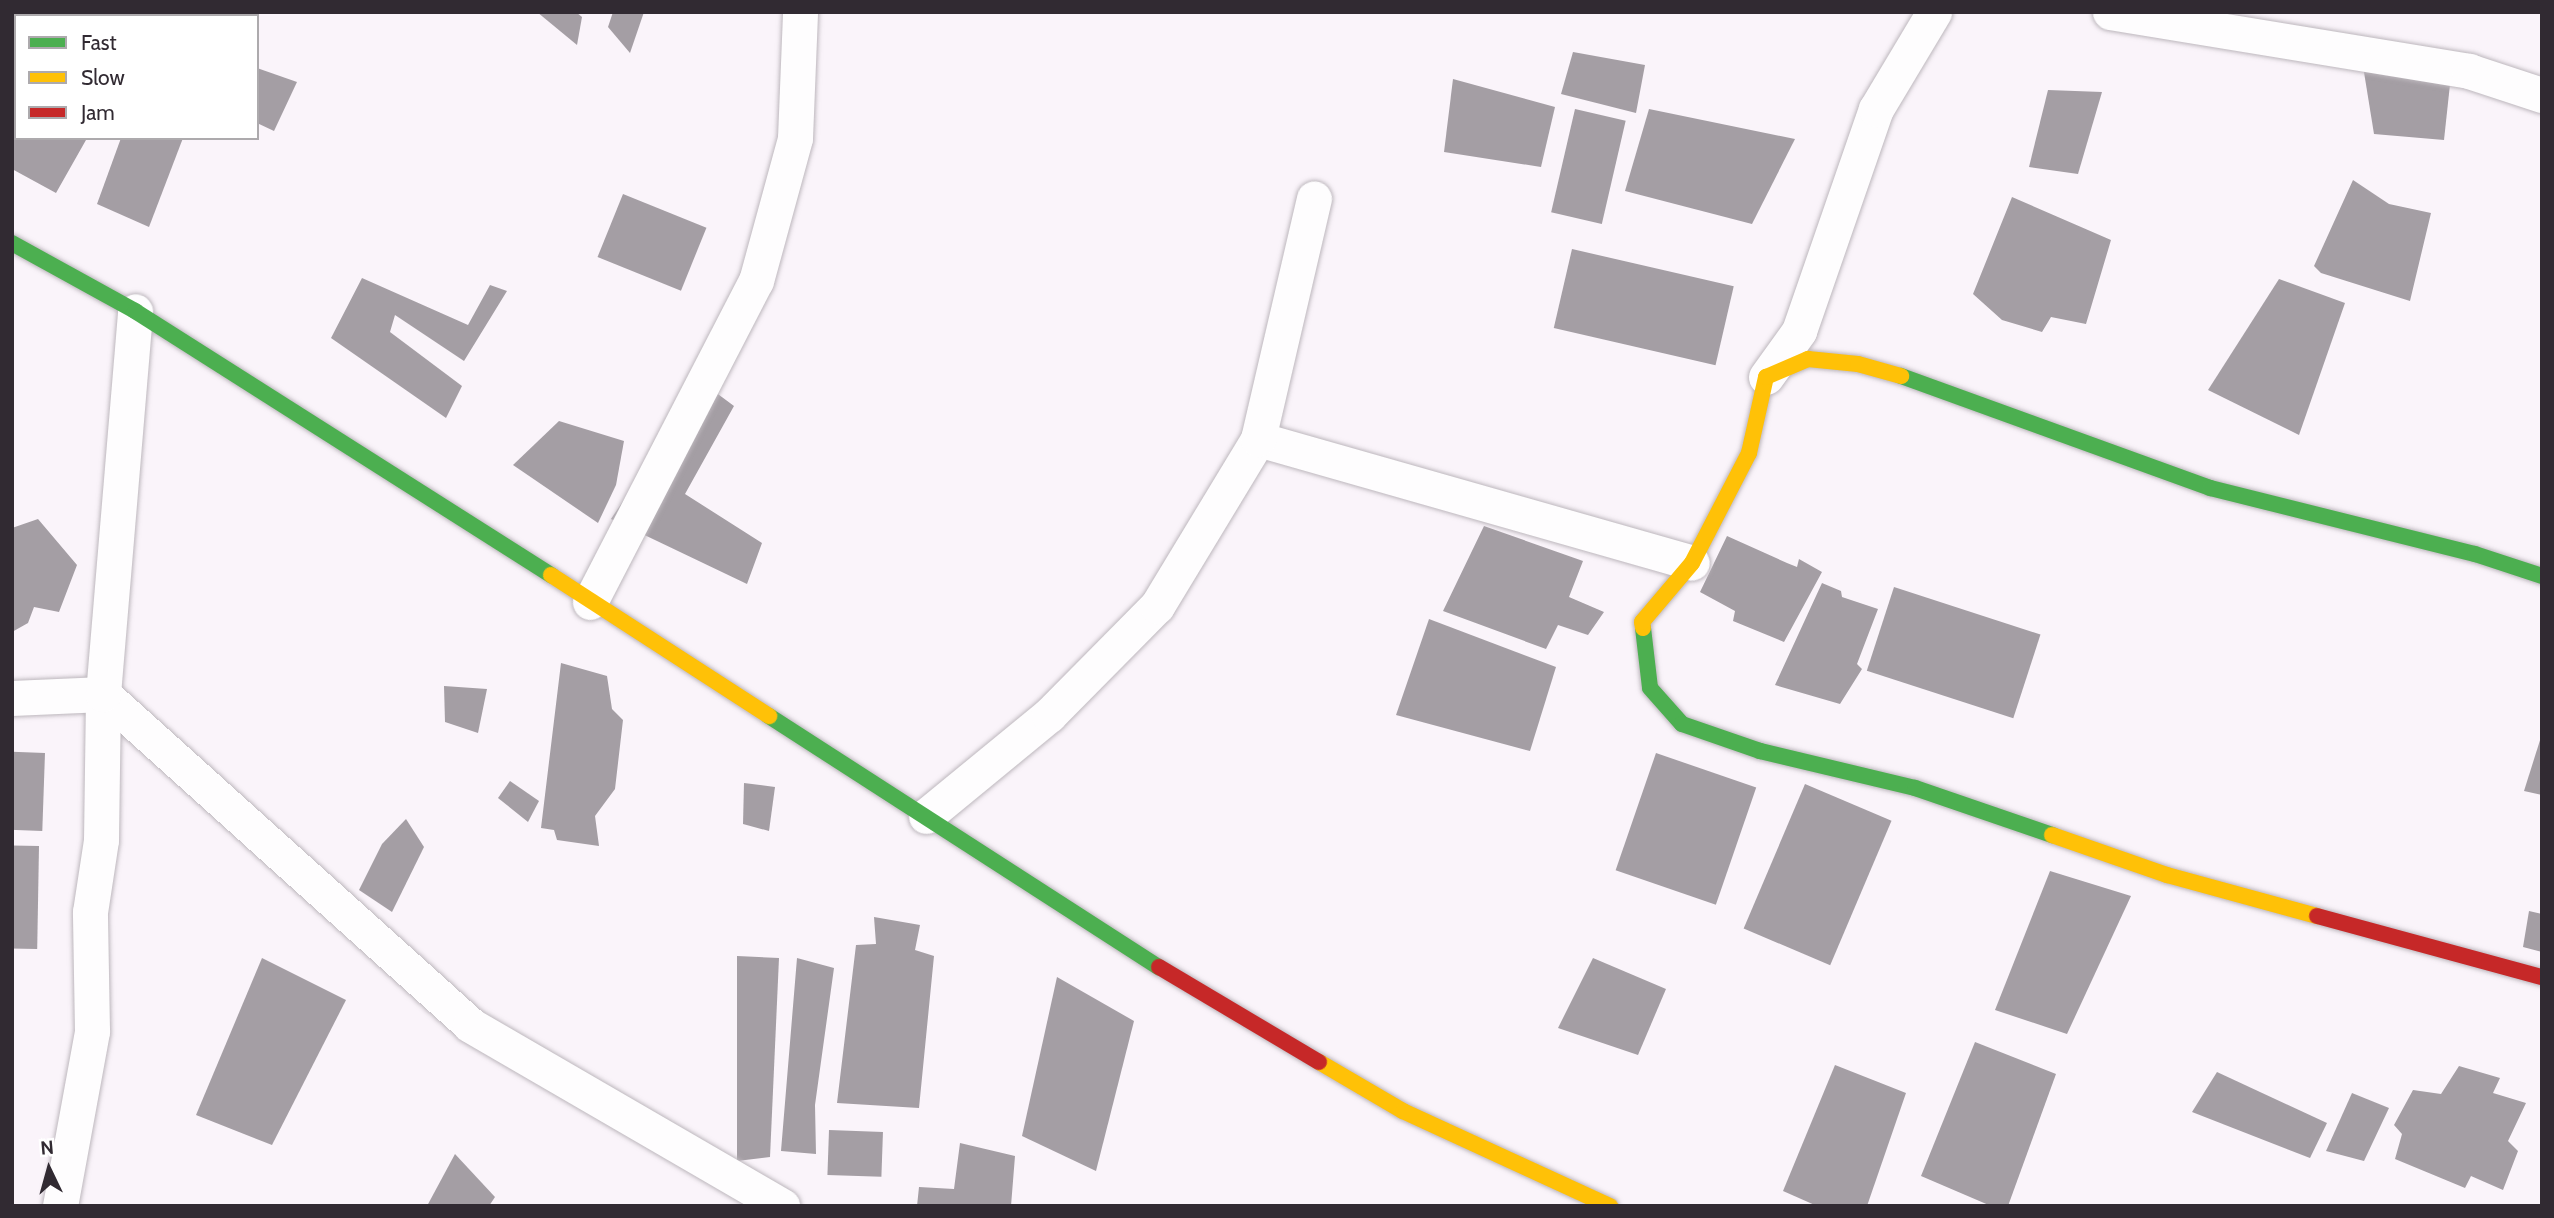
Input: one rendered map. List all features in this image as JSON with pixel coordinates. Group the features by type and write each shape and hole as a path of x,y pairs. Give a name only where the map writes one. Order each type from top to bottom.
{"street":[{"path":"590,602 756,281 794,138 800,12"},
{"path":"1935,12 1876,109 1798,331 1766,377 1749,453 1692,563 1642,622 1650,688 1682,724 1760,751 1915,788 2167,875 2542,978"},
{"path":"2110,12 2469,71 2542,95"},
{"path":"926,816 1049,715 1157,606 1258,439 1314,198"},
{"path":"12,243 135,311 341,438 1116,942 1403,1111 1610,1206"},
{"path":"61,1206 92,1031 90,912 101,840 103,694 135,311"},
{"path":"1766,377 1808,359 1858,364 1947,390 2210,488 2475,554 2542,576"},
{"path":"1258,439 1692,563"},
{"path":"12,698 103,694 470,1024 782,1206"}],"building":[{"path":"119,12 160,12 138,14 118,14"},
{"path":"537,12 576,12 582,17 577,45"},
{"path":"613,12 644,12 630,53 608,27"},
{"path":"1573,52 1645,65 1636,113 1561,94"},
{"path":"2363,66 2451,75 2444,140 2374,134"},
{"path":"259,69 297,82 274,131 259,124"},
{"path":"1453,79 1555,107 1541,167 1444,152"},
{"path":"2048,90 2102,92 2078,174 2029,167"},
{"path":"12,103 14,140 86,140 56,193 12,169"},
{"path":"1575,109 1626,121 1602,224 1551,212"},
{"path":"1649,109 1795,139 1752,224 1625,191"},
{"path":"120,140 182,140 149,227 97,204"},
{"path":"2353,180 2389,204 2431,213 2410,301 2321,273 2314,266"},
{"path":"623,194 706,228 681,291 598,257"},
{"path":"2012,197 2111,240 2086,324 2051,317 2042,332 2002,320 1973,294"},
{"path":"1572,249 1734,286 1716,365 1554,328"},
{"path":"362,278 468,325 490,285 507,291 464,361 395,315 390,332 462,386 446,418 331,338"},
{"path":"2279,279 2345,303 2299,435 2208,390"},
{"path":"703,383 734,406 685,494 762,543 747,584 611,519"},
{"path":"559,421 624,441 616,485 598,523 513,465"},
{"path":"38,519 77,565 59,612 34,607 28,623 12,632 12,528"},
{"path":"1484,526 1583,561 1569,597 1604,612 1588,635 1558,625 1546,649 1443,611"},
{"path":"1727,536 1797,567 1799,559 1822,572 1784,642 1733,621 1735,611 1700,592"},
{"path":"1822,583 1841,591 1842,597 1878,609 1857,664 1862,669 1840,704 1775,685"},
{"path":"1894,587 2040,635 2013,718 1867,671"},
{"path":"1429,619 1556,667 1530,751 1396,715"},
{"path":"561,663 607,676 612,709 623,720 615,789 595,816 599,846 557,840 554,830 541,828"},
{"path":"444,686 487,689 478,733 445,722"},
{"path":"2542,737 2542,795 2524,791"},
{"path":"12,752 45,753 42,831 12,830"},
{"path":"1656,753 1756,788 1716,905 1616,870"},
{"path":"510,781 539,801 528,822 498,798"},
{"path":"744,783 775,787 769,831 743,824"},
{"path":"1805,784 1892,821 1830,965 1744,929"},
{"path":"406,819 424,847 392,912 359,890 382,844"},
{"path":"12,846 39,846 37,949 12,949"},
{"path":"2050,871 2131,896 2067,1034 1995,1010"},
{"path":"2529,911 2542,914 2542,952 2523,947"},
{"path":"874,917 920,925 915,950 934,956 919,1108 837,1103 856,945 876,944"},
{"path":"737,956 779,958 770,1157 737,1161"},
{"path":"262,958 346,1000 272,1145 196,1115"},
{"path":"797,958 834,968 815,1105 816,1154 781,1151"},
{"path":"1593,958 1666,989 1638,1055 1558,1028"},
{"path":"1057,977 1134,1021 1096,1171 1022,1136"},
{"path":"1975,1042 2056,1074 2008,1206 1991,1206 1921,1176"},
{"path":"1835,1065 1906,1093 1867,1206 1817,1206 1783,1191"},
{"path":"2459,1066 2500,1078 2493,1093 2526,1103 2508,1141 2518,1151 2503,1190 2471,1176 2465,1188 2395,1159 2402,1134 2394,1125 2413,1090 2441,1094"},
{"path":"2217,1072 2327,1123 2310,1158 2192,1112"},
{"path":"2352,1093 2389,1108 2364,1161 2326,1151"},
{"path":"829,1130 883,1132 881,1177 827,1175"},
{"path":"960,1143 1015,1156 1011,1206 917,1206 919,1187 954,1189"},
{"path":"455,1154 495,1197 489,1206 427,1206"}],"traffic: fast":[{"path":"12,243 135,311 551,575"},
{"path":"1901,376 2210,488 2475,554 2542,576"},
{"path":"1643,628 1650,688 1682,724 1760,751 1915,788 2052,835"},
{"path":"769,716 1159,967"}],"traffic: slow":[{"path":"1643,628 1642,622 1692,563 1749,453 1766,377 1808,359 1858,364 1901,376"},
{"path":"551,575 769,716"},
{"path":"2052,835 2167,875 2317,916"},
{"path":"1319,1062 1403,1111 1610,1206"}],"traffic: jam":[{"path":"2317,916 2542,977"},
{"path":"1159,967 1319,1062"}]}
